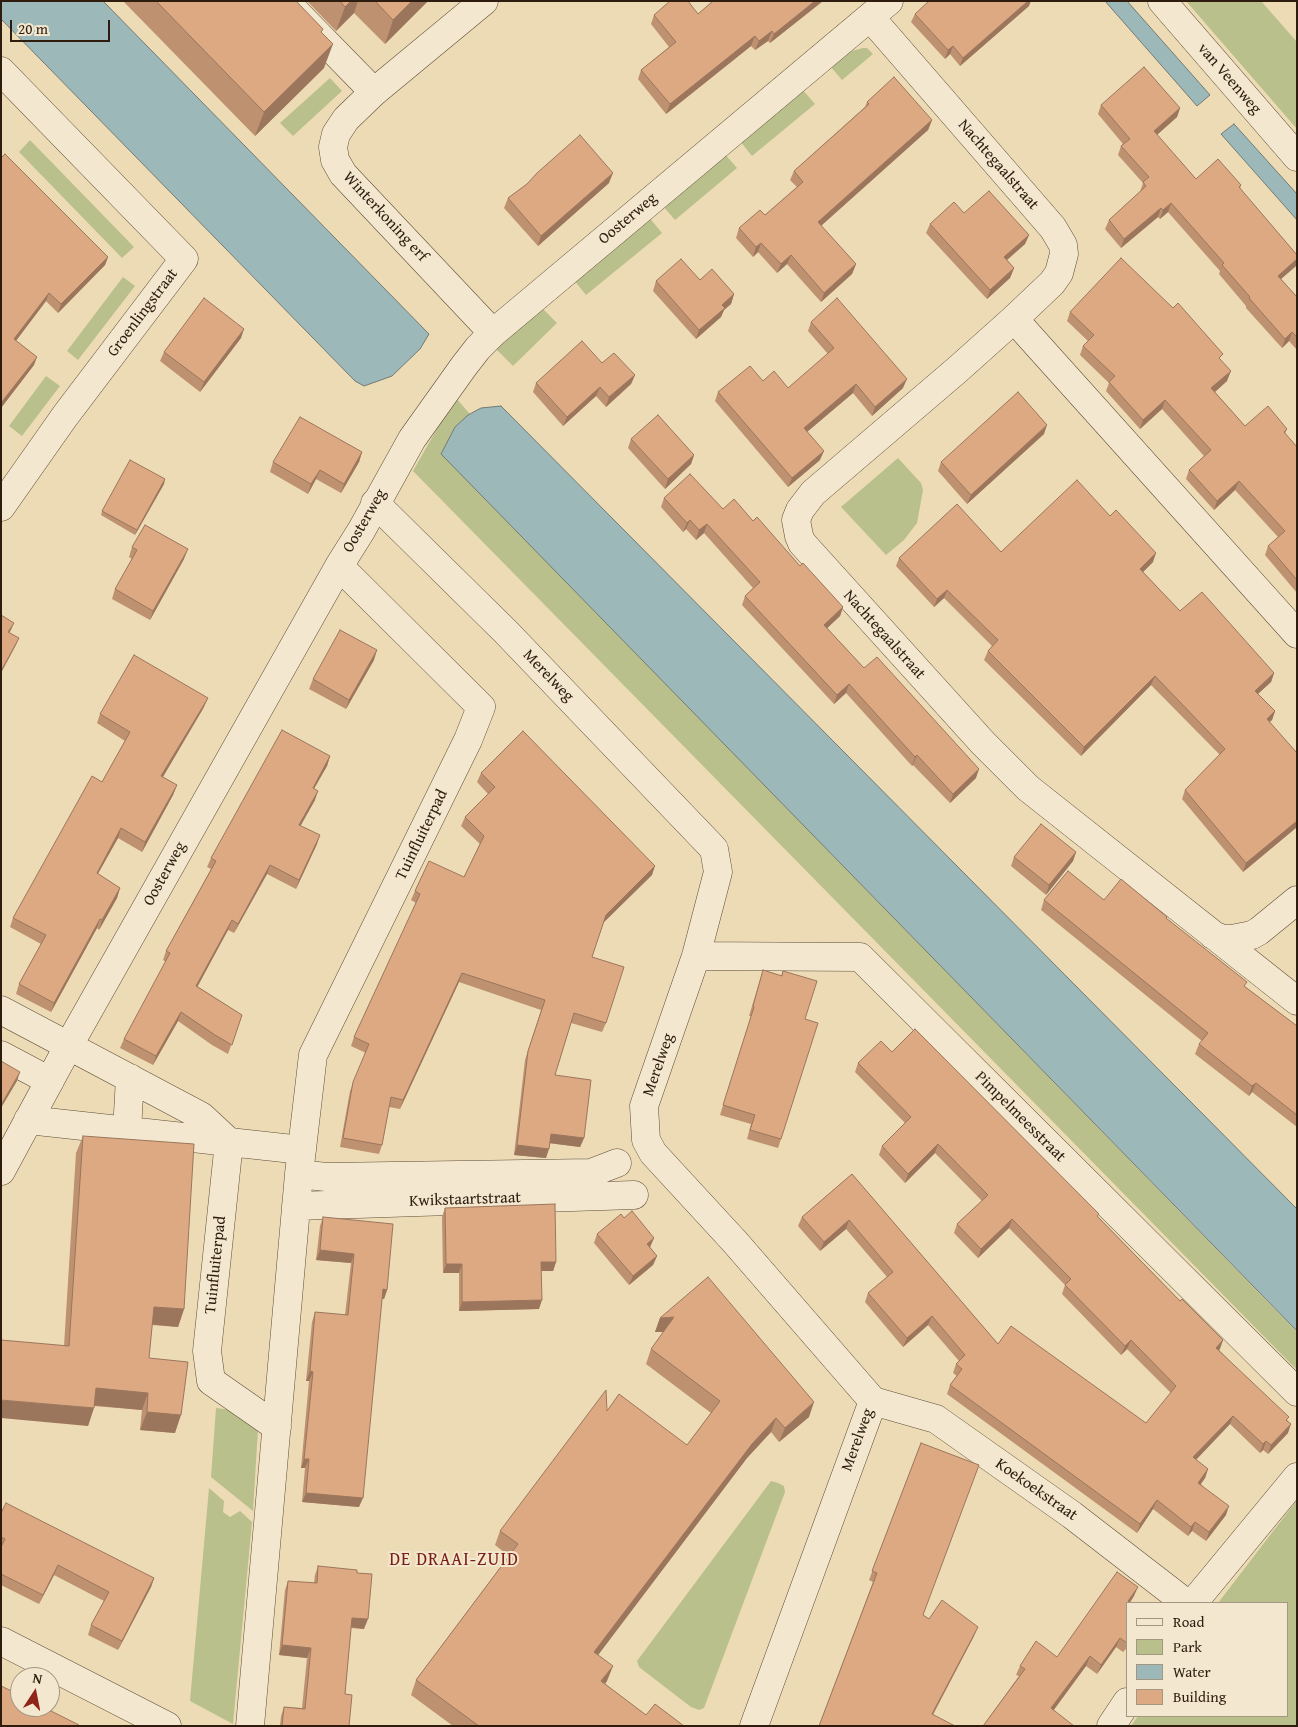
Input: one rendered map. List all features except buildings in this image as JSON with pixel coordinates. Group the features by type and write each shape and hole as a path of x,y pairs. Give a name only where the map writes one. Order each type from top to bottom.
{"street":[{"path":"285,1 374,92"},
{"name":"Winterkoning erf","path":"484,1 374,92 346,119 336,134 333,147 335,160 343,174 494,332"},
{"name":"van Veenweg","path":"1162,1 1297,157"},
{"name":"Nachtegaalstraat","path":"879,9 1059,236 1064,254 1059,273 1052,283 958,370 813,493 800,510 796,520 799,536 808,551 999,759 1049,805 1297,1001"},
{"name":"Oosterweg","path":"1,1171 69,1045 412,439 478,348 494,332 879,9"},
{"name":"Groenlingstraat","path":"1,71 184,259 65,416 1,507"},
{"path":"1014,319 1297,634"},
{"name":"Merelweg","path":"375,503 506,632 714,849 718,872 696,956 644,1106 646,1140 659,1160 735,1242 873,1401 754,1726"},
{"name":"Tuinfluiterpad","path":"250,1726 300,1162 313,1055 468,740 480,708 339,566"},
{"path":"1212,935 1223,939 1232,939 1252,935 1259,932 1297,900"},
{"name":"Pimpelmeesstraat","path":"696,956 860,957 1297,1392"},
{"path":"1,1010 201,1116 229,1142"},
{"path":"1,1055 50,1081"},
{"path":"127,1131 130,1078"},
{"path":"28,1120 229,1142 300,1162"},
{"name":"Tuinfluiterpad","path":"229,1142 207,1351 211,1381 276,1427"},
{"name":"Kwikstaartstraat","path":"300,1162 326,1177 469,1188"},
{"name":"Kwikstaartstraat","path":"523,1186 591,1174 617,1163"},
{"name":"Kwikstaartstraat","path":"296,1206 469,1188 523,1186 634,1196"},
{"name":"Koekoekstraat","path":"873,1401 936,1419 1072,1515 1185,1602"},
{"path":"1194,1602 1297,1477"},
{"path":"1,1641 167,1726"},
{"path":"1111,1726 1126,1704"}],"green space":[{"path":"1186,1 1261,1 1297,42 1297,129"},
{"path":"867,48 873,54 842,80 830,66 848,52"},
{"path":"330,78 342,91 293,136 280,123"},
{"path":"802,89 815,104 752,156 740,141"},
{"path":"30,140 134,247 122,258 19,152"},
{"path":"724,153 737,168 675,220 662,205"},
{"path":"648,216 662,233 586,295 573,279"},
{"path":"123,277 135,286 78,360 67,351"},
{"path":"539,305 557,323 513,366 495,348"},
{"path":"46,376 60,386 22,436 9,426"},
{"path":"455,397 470,414 455,427 442,454 1297,1332 1297,1370 413,471"},
{"path":"898,458 921,483 923,490 917,523 904,540 886,555 841,507"},
{"path":"216,1408 239,1411 258,1429 253,1511 211,1477"},
{"path":"771,1481 784,1486 785,1492 704,1708 699,1710 691,1707 639,1667 637,1661"},
{"path":"209,1488 224,1501 223,1512 230,1517 240,1511 252,1522 233,1724 190,1701"},
{"path":"1297,1500 1297,1726 1131,1726 1137,1717 1288,1717 1288,1602 1219,1602"}],"water":[{"path":"1,1 103,1 429,334 420,349 392,376 364,386 355,381 1,19"},
{"path":"1105,1 1127,1 1210,95 1197,106"},
{"path":"1234,124 1297,194 1297,220 1221,134"},
{"path":"501,406 1297,1209 1297,1331 441,454 455,427 468,415 481,408"}],"district":[{"name":"DE DRAAI-ZUID","path":"454,1560"}]}
